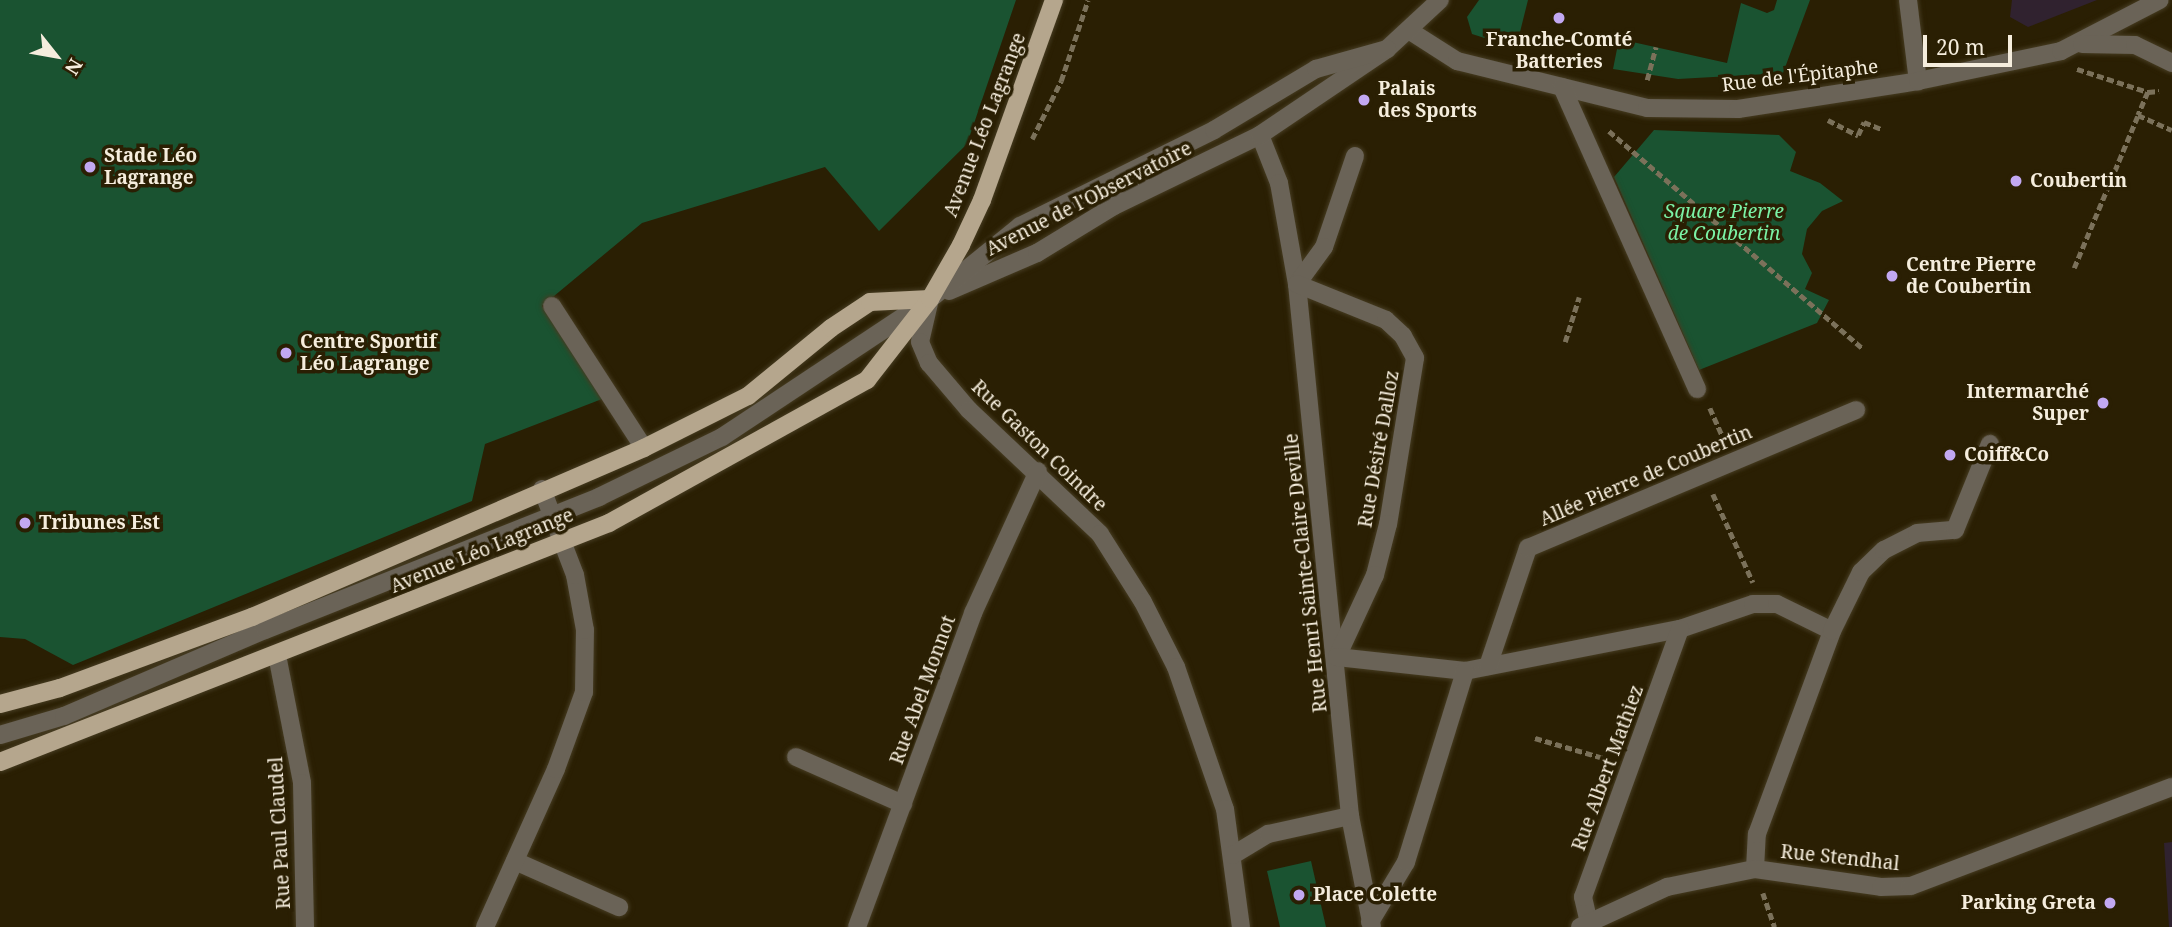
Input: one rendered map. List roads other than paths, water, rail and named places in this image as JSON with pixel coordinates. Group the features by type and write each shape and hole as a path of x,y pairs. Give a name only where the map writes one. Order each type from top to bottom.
{"main road":[{"name":"Avenue Léo Lagrange","path":"0,762 609,523 726,462 867,380 930,299 982,200 1054,0"},
{"name":"Avenue Léo Lagrange","path":"0,704 60,688 252,617 542,489 644,448 748,396 831,328 870,302 930,299"}],"street":[{"name":"Avenue de l'Observatoire","path":"930,299 1037,253 1114,206 1259,135 1410,32 1440,0"},
{"path":"1908,0 1918,82"},
{"name":"Rue de l'Épitaphe","path":"1410,32 1457,61 1647,108 1738,109 1918,82 2078,44 2160,0"},
{"name":"Rue de l'Épitaphe","path":"2078,44 2135,46 2172,63"},
{"name":"Avenue de l'Observatoire","path":"930,299 1020,226 1214,130 1316,69 1387,49"},
{"path":"1562,87 1702,394"},
{"name":"Rue Henri Sainte-Claire Deville","path":"1259,135 1279,183 1297,284 1337,657 1350,816"},
{"path":"1297,284 1324,247 1355,156"},
{"name":"Rue Désiré Dalloz","path":"1297,284 1386,320 1403,336 1415,358 1388,524 1375,575 1337,657"},
{"name":"Avenue Léo Lagrange","path":"0,735 64,716 553,515 722,437 850,355 930,299"},
{"name":"Rue Gaston Coindre","path":"930,299 920,342 929,363 969,410 1038,471 1100,534 1149,613 1176,667 1224,809 1233,855"},
{"path":"552,306 644,448"},
{"name":"Allée Pierre de Coubertin","path":"1488,666 1528,548 1856,410"},
{"path":"1755,869 1757,834 1832,631 1861,572 1884,550 1917,533 1955,530 1990,444"},
{"name":"Rue Abel Monnot","path":"857,927 973,613 1038,471"},
{"path":"485,927 584,692 585,630 563,541 542,489"},
{"path":"1337,657 1465,671 1680,629 1754,604 1777,604 1832,631"},
{"name":"Rue Albert Mathiez","path":"1584,925 1583,897 1680,629"},
{"name":"Rue Paul Claudel","path":"276,655 302,783 305,927"},
{"path":"1371,924 1406,862 1465,671"},
{"path":"796,757 902,804"},
{"name":"Rue Stendhal","path":"1584,925 1667,887 1755,869 1881,887 1930,881 2172,786"},
{"path":"1241,927 1231,871 1233,855 1268,834 1350,816 1371,924"},
{"path":"515,861 619,907"}],"place":[{"name":"Franche-Comté Batteries","path":"1559,18"},
{"name":"Palais des Sports","path":"1364,100"},
{"name":"Stade Léo Lagrange","path":"90,167"},
{"name":"Coubertin","path":"2016,181"},
{"name":"Centre Pierre de Coubertin","path":"1892,276"},
{"name":"Centre Sportif Léo Lagrange","path":"286,353"},
{"name":"Intermarché Super","path":"2103,403"},
{"name":"Coiff&Co","path":"1950,455"},
{"name":"Tribunes Est","path":"25,523"},
{"name":"Place Colette","path":"1299,895"},
{"name":"Parking Greta","path":"2110,903"}],"park label":[{"name":"Square Pierre de Coubertin","path":"1724,223"}]}
